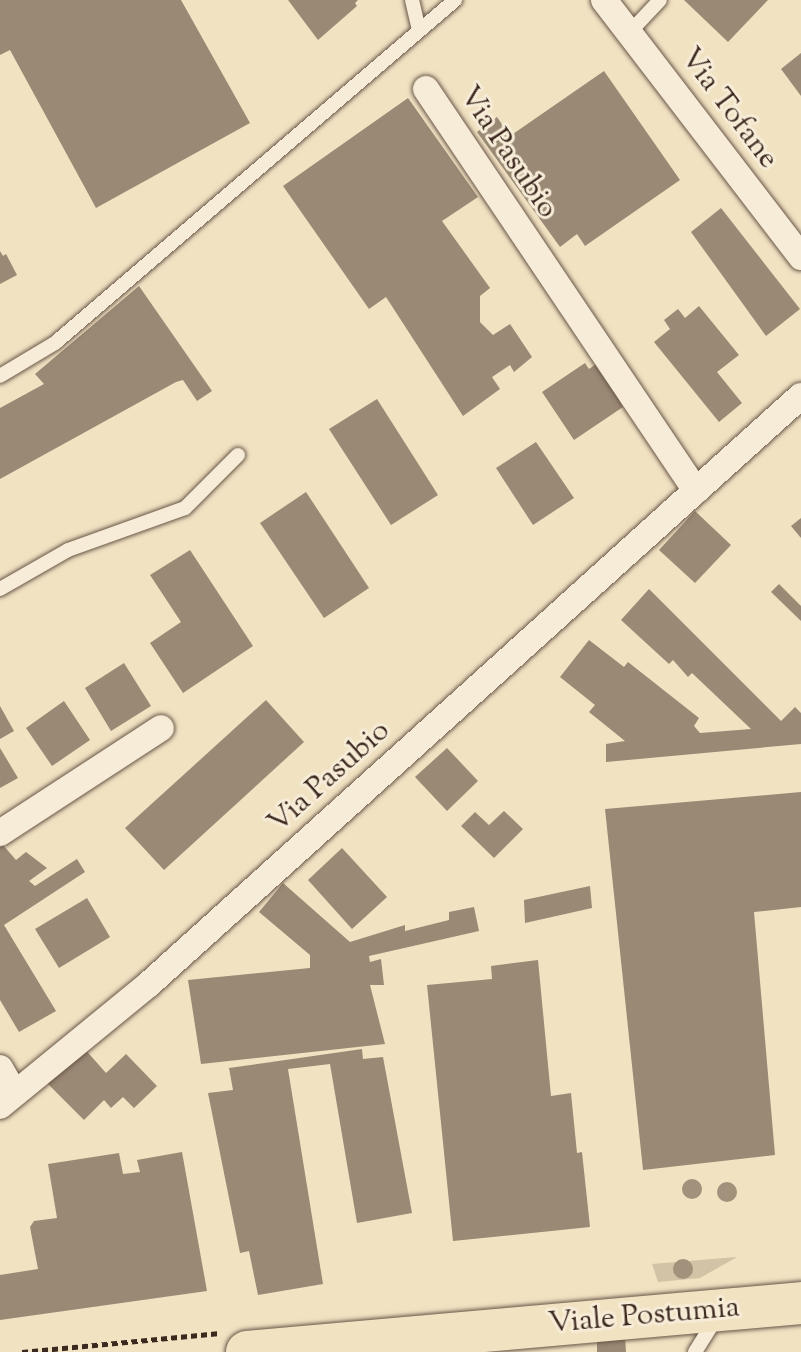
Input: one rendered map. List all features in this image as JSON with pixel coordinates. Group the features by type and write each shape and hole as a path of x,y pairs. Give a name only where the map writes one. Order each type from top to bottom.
{"main road":[{"name":"Viale Postumia","path":"247,1352 517,1336 723,1309 801,1303"}],"street":[{"name":"Via Tofane","path":"604,0 801,257"},
{"name":"Via Pasubio","path":"426,89 696,491"},
{"name":"Via Pasubio","path":"7,1099 149,984 801,396"},
{"path":"0,833 161,728"},
{"path":"0,1068 7,1099"}],"lane":[{"path":"412,0 419,30"},
{"path":"0,376 55,343 455,0"},
{"path":"629,33 660,0"},
{"path":"0,589 68,550 185,508 238,455"},
{"path":"695,1352 723,1309"}],"shaded area":[{"path":"737,1257 700,1278 658,1282 652,1264"}],"building":[{"path":"0,0 181,0 250,123 96,208 10,50 0,55"},
{"path":"288,0 358,0 355,3 357,6 318,40"},
{"path":"684,0 768,0 728,42"},
{"path":"801,53 801,96 781,69"},
{"path":"604,71 680,180 585,246 577,234 560,247 477,132 497,117 510,136"},
{"path":"408,98 478,197 442,221 490,288 480,296 480,322 493,335 510,324 532,357 514,372 510,365 492,377 500,389 463,416 386,297 369,309 283,186"},
{"path":"721,208 800,309 766,336 691,232"},
{"path":"0,251 3,256 6,254 17,275 0,284"},
{"path":"139,286 212,391 197,401 183,380 176,382 0,479 0,408 44,384 35,374"},
{"path":"699,306 739,355 717,372 742,403 719,422 654,342 670,329 664,320 678,309 685,318"},
{"path":"599,362 623,407 574,440 542,392 585,363 589,369"},
{"path":"377,399 438,495 391,525 329,429"},
{"path":"536,442 574,498 533,525 496,468"},
{"path":"306,492 369,588 324,618 260,523"},
{"path":"695,511 731,545 695,583 659,550"},
{"path":"801,518 801,538 791,526"},
{"path":"190,550 253,646 183,693 150,643 181,622 150,575"},
{"path":"779,584 801,606 801,621 771,592"},
{"path":"649,589 781,721 795,707 801,713 801,744 606,762 606,744 625,741 589,712 595,705 560,677 589,640 624,667 628,662 699,718 694,726 700,733 751,729 692,673 688,677 673,660 669,664 621,620"},
{"path":"124,663 151,706 111,731 85,688"},
{"path":"266,700 304,742 164,870 125,828"},
{"path":"64,701 90,740 52,766 26,728"},
{"path":"0,706 14,731 0,739"},
{"path":"0,748 18,778 0,788"},
{"path":"447,748 478,781 447,811 415,777"},
{"path":"801,792 801,907 754,912 775,1155 643,1170 605,809"},
{"path":"504,811 523,829 494,858 461,826 475,812 489,825"},
{"path":"3,845 16,860 26,852 47,868 29,881 35,886 77,859 85,872 4,925 56,1011 19,1032 0,1000 0,847"},
{"path":"342,848 387,897 352,929 308,880"},
{"path":"283,883 350,942 405,925 405,931 449,920 449,912 474,907 479,931 369,956 370,962 381,959 384,985 370,985 385,1044 201,1064 188,980 310,968 310,955 259,912"},
{"path":"590,886 592,908 525,923 524,900"},
{"path":"87,898 110,937 59,968 35,929"},
{"path":"538,960 551,1096 571,1093 577,1153 582,1152 590,1227 453,1241 427,985 492,979 491,966"},
{"path":"83,1047 106,1073 126,1054 157,1086 134,1108 123,1097 111,1108 104,1100 84,1120 46,1082"},
{"path":"362,1049 363,1059 383,1057 412,1213 357,1223 330,1064 288,1069 323,1284 258,1295 249,1251 240,1253 208,1093 233,1090 229,1068"},
{"path":"182,1152 207,1291 0,1320 0,1275 38,1269 30,1227 34,1221 57,1218 48,1164 119,1153 123,1174 140,1172 137,1160"},
{"path":"625,1337 626,1352 597,1352 597,1338"}]}
